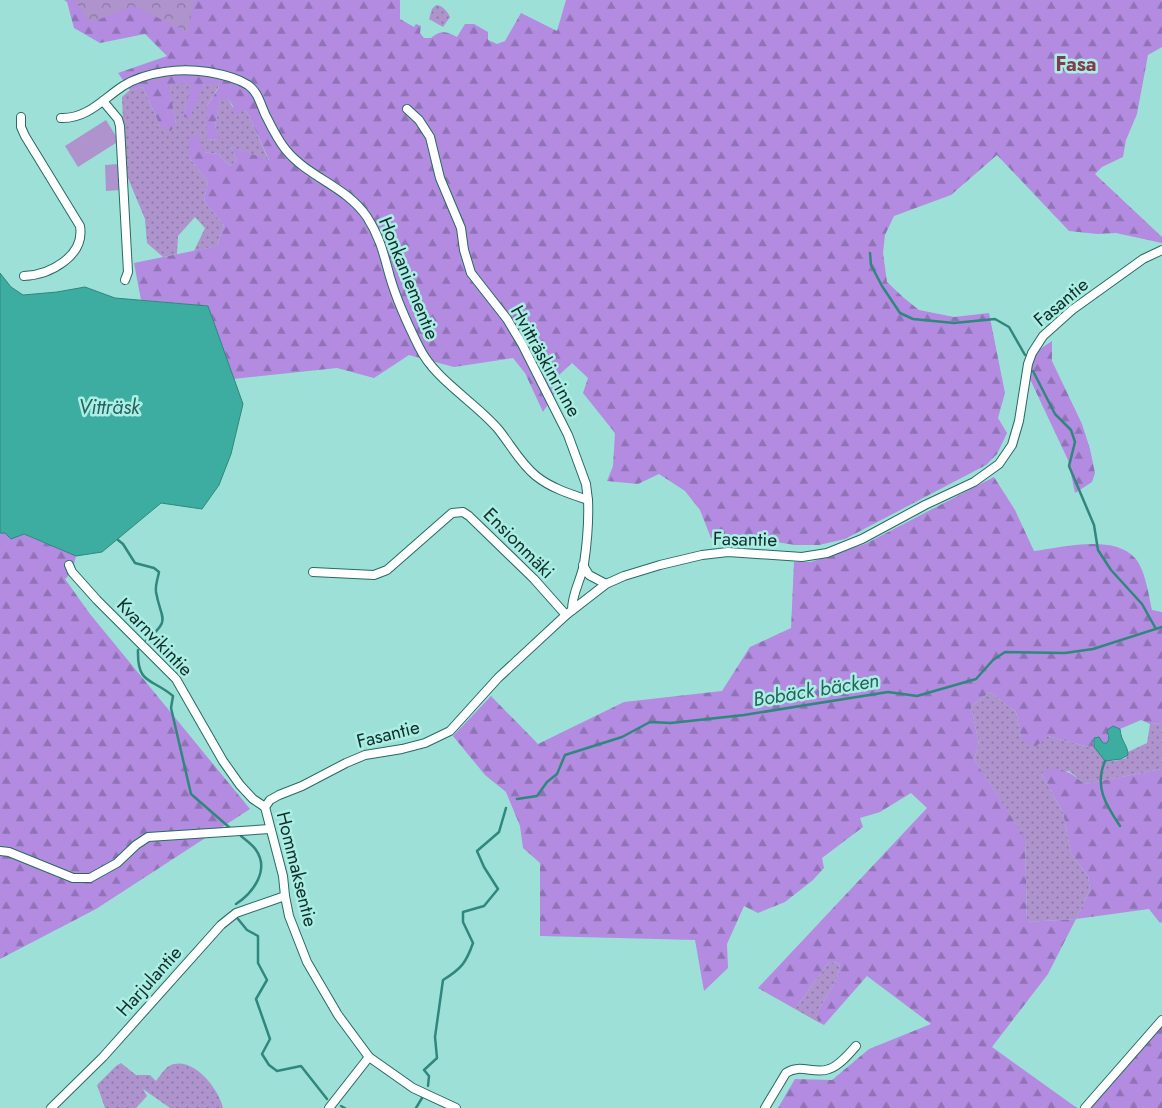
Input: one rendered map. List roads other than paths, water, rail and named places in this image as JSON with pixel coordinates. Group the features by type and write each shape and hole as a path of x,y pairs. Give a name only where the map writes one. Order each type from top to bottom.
{"street":[{"name":"Honkaniementie","path":"61,118 70,118 88,112 124,85 145,76 190,70 231,78 248,85 258,96 274,133 298,163 336,186 366,216 379,237 397,299 426,360 498,430 521,462 537,477 552,487 588,500"},
{"path":"103,101 118,119 120,126 128,272 125,280"},
{"name":"Hvitträskinrinne","path":"407,109 419,120 430,137 440,178 461,228 464,250 471,273 507,319 522,344 568,435 586,484 588,500"},
{"path":"22,117 21,126 25,136 80,226 81,233 80,242 76,250 68,258 48,272 24,276"},
{"name":"Fasantie","path":"265,807 278,794 302,786 365,755 402,749 441,737 450,731 498,678 569,612 606,584 651,567 702,554 728,552 802,557 827,553 862,540 925,505 974,482 999,464 1012,445 1019,421 1028,364 1032,353 1043,336 1072,310 1143,258 1162,250"},
{"path":"569,612 583,565 588,500"},
{"name":"Ensionmäki","path":"313,572 374,575 382,573 417,546 452,513 463,512 569,612"},
{"name":"Kvarnvikintie","path":"69,565 72,572 97,600 176,679 223,761 240,785 253,799 265,807"},
{"path":"583,565 589,574 606,584"},
{"name":"Hommaksentie","path":"265,807 283,876 289,916 307,962 338,1015 369,1057 413,1088 456,1108"},
{"path":"0,851 9,852 73,878 90,878 117,863 136,845 148,837 270,829"},
{"name":"Harjulantie","path":"51,1108 103,1057 221,925 236,913 285,896"},
{"path":"1085,1108 1162,1020"},
{"path":"766,1108 786,1073 792,1069 823,1071 830,1069 856,1046"},
{"path":"328,1108 369,1057"}],"water":[{"name":"Vitträsk","path":"0,273 11,287 23,295 85,287 115,298 208,306 243,404 231,454 219,485 202,509 161,503 102,552 76,556 24,534 11,539 5,533 0,533"},
{"path":"1113,726 1120,729 1128,755 1121,759 1105,761 1094,747 1094,738 1099,737 1103,743 1107,743 1109,739 1107,730"}],"waterway":[{"path":"870,253 871,265 900,313 913,319 954,323 995,319 1009,327 1025,355"},
{"path":"1033,371 1055,414 1071,430 1075,442 1069,466 1094,525 1098,550 1111,570 1142,604 1156,629"},
{"name":"Bobäck bäcken","path":"118,540 123,544 135,563 154,568 159,572 156,589 163,619 159,628 146,641"},
{"name":"Bobäck bäcken","path":"517,799 537,796 547,782 557,774 565,755 622,737 650,722 671,723 744,715 888,692 917,696 976,679 993,660 1005,652 1065,653 1093,649 1162,627"},
{"name":"Bobäck bäcken","path":"138,650 138,661 143,675 173,696 171,708 191,794 230,828"},
{"path":"1105,761 1102,770 1101,787 1106,803 1120,826"},
{"name":"Bobäck bäcken","path":"428,1086 429,1076 424,1070 437,1058 435,1037 443,980 462,965 473,943 463,922 463,912 484,906 498,889 484,867 477,851 499,832 506,808"},
{"name":"Bobäck bäcken","path":"236,904 248,894 258,880 261,865 256,850 241,836"},
{"name":"Bobäck bäcken","path":"238,919 247,930 258,936 258,963 267,980 256,999 270,1039 262,1054 269,1065 277,1071 301,1066 327,1099"},
{"name":"Bobäck bäcken","path":"416,1108 422,1098"},
{"name":"Bobäck bäcken","path":"341,1106 345,1108"}],"district":[{"name":"Fasa","path":"1076,64"}]}
